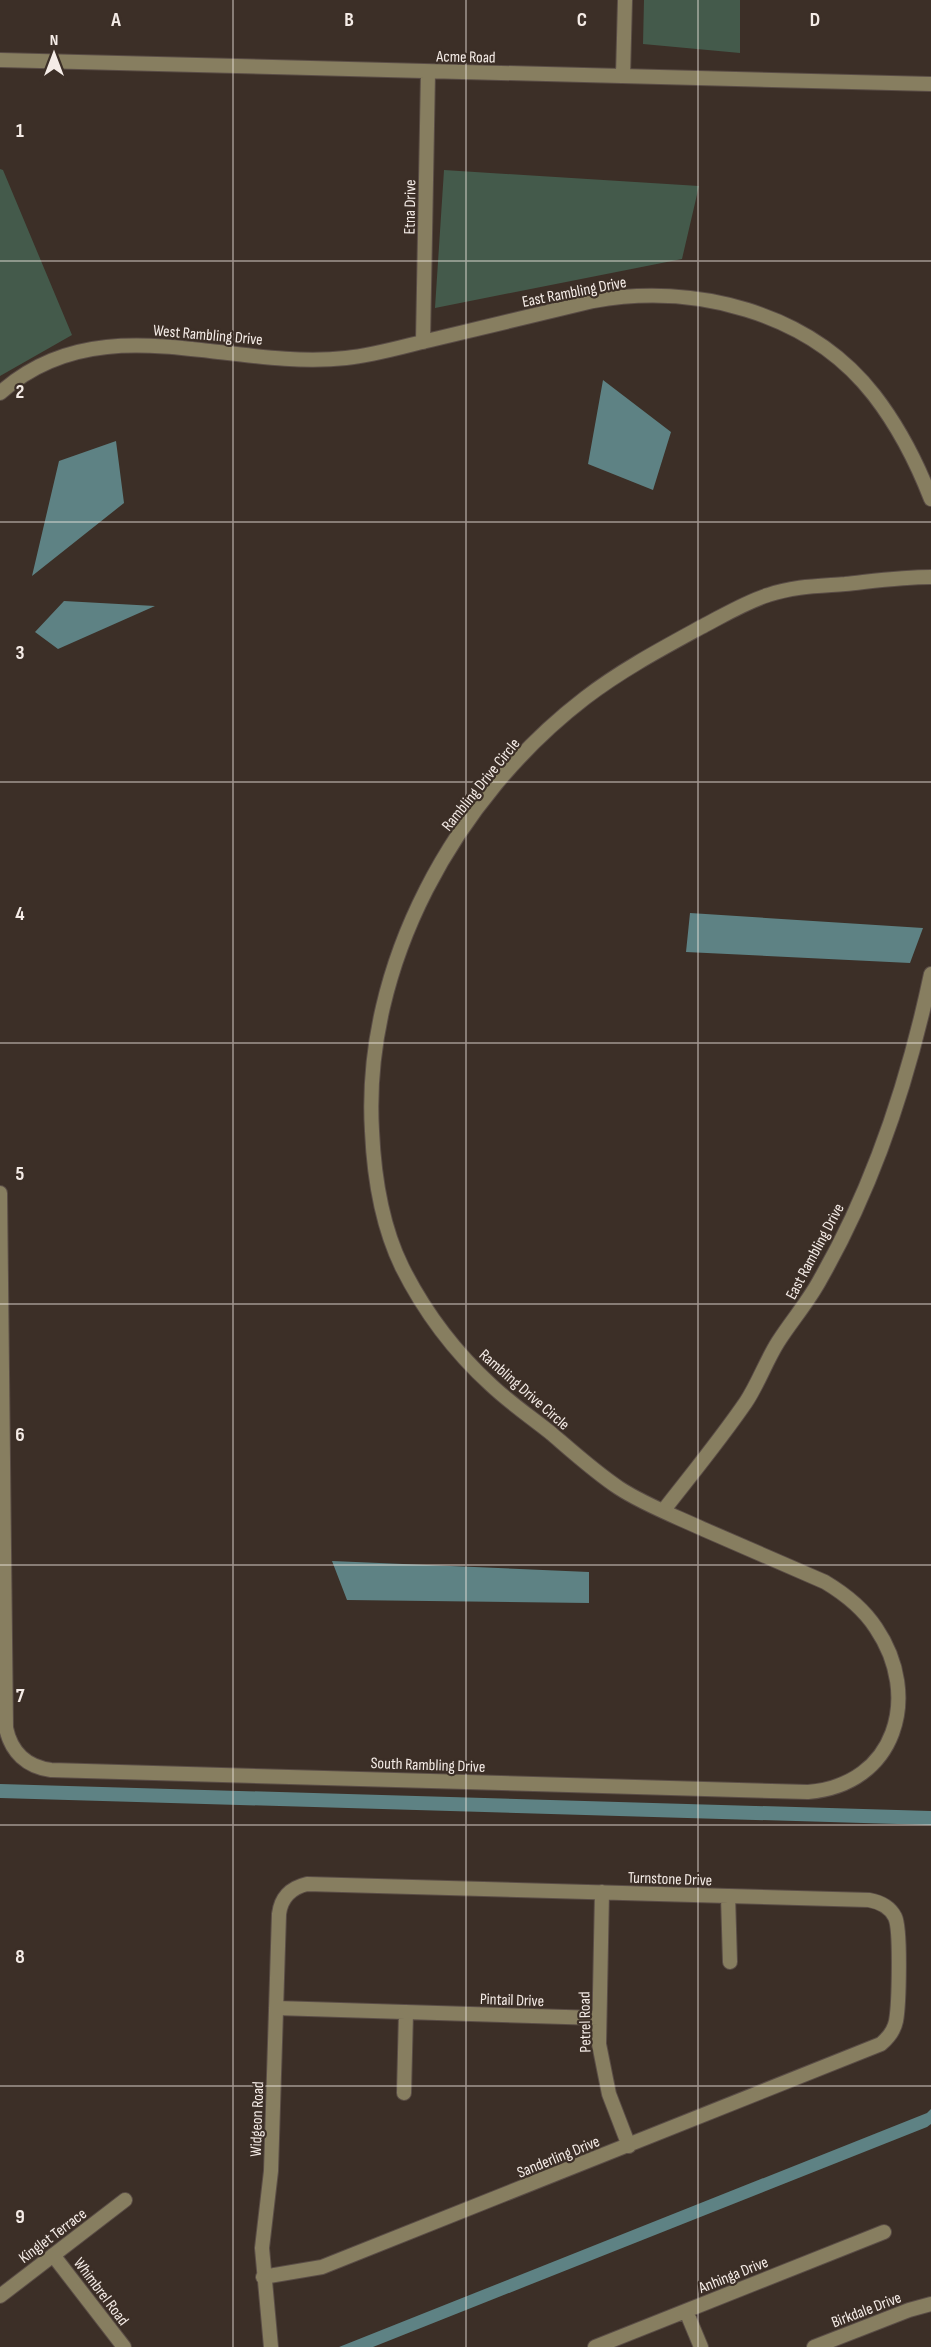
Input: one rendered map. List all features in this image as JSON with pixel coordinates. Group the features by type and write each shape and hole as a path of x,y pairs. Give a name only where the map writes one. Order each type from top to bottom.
{"street":[{"path":"623,76 625,0"},
{"name":"Acme Road","path":"0,60 931,84"},
{"name":"Etna Drive","path":"423,342 428,72"},
{"name":"East Rambling Drive","path":"423,342 622,296 680,295 737,306 790,328 816,343 853,373 874,394 889,416 915,463 931,499"},
{"name":"West Rambling Drive","path":"0,393 38,366 60,356 97,346 139,345 328,360 365,356 423,342"},
{"name":"Rambling Drive Circle","path":"872,1766 891,1737 898,1703 892,1660 866,1614 847,1596 825,1582 663,1511 621,1489 587,1465 492,1386 455,1348 424,1304 401,1265 383,1209 373,1148 371,1086 384,1002 408,933 439,867 458,836 504,775 541,736 582,700 641,659 736,608 769,594 807,585 931,577"},
{"name":"East Rambling Drive","path":"663,1511 747,1400 772,1352 802,1309 832,1258 885,1136 916,1037 931,974"},
{"name":"South Rambling Drive","path":"0,1192 6,1719 8,1736 18,1754 30,1764 51,1770 808,1792 843,1785 872,1766"},
{"name":"Turnstone Drive","path":"287,1894 307,1884 869,1900 882,1904 893,1914 899,1928 896,2021 886,2040 862,2053"},
{"name":"Petrel Road","path":"602,1893 598,2018 603,2069 629,2146"},
{"name":"Widgeon Road","path":"271,2347 262,2248 271,2171 279,1914 287,1894"},
{"path":"728,1896 730,1962"},
{"path":"276,2008 406,2012 404,2093"},
{"name":"Pintail Drive","path":"406,2012 598,2018"},
{"name":"Sanderling Drive","path":"263,2277 322,2267 862,2053"},
{"name":"Kinglet Terrace","path":"0,2296 124,2200"},
{"name":"Anhinga Drive","path":"595,2347 884,2232"},
{"name":"Whimbrel Road","path":"53,2255 124,2347"},
{"name":"Birkdale Drive","path":"814,2347 909,2310 931,2304"},
{"path":"687,2311 701,2347"}],"green space":[{"path":"644,0 740,0 740,53 643,44"},
{"path":"0,169 3,170 72,335 0,376"},
{"path":"444,170 699,186 682,259 435,308"}],"water":[{"path":"603,380 671,432 653,490 588,464"},
{"path":"116,441 124,503 32,576 59,461"},
{"path":"64,601 155,606 58,649 35,632"},
{"path":"690,913 923,928 910,963 686,952"},
{"path":"332,1561 589,1572 589,1603 347,1600"},
{"path":"0,1784 931,1811 931,1825 0,1798"},
{"path":"931,2109 931,2124 927,2127 373,2347 339,2347 927,2113"}]}
